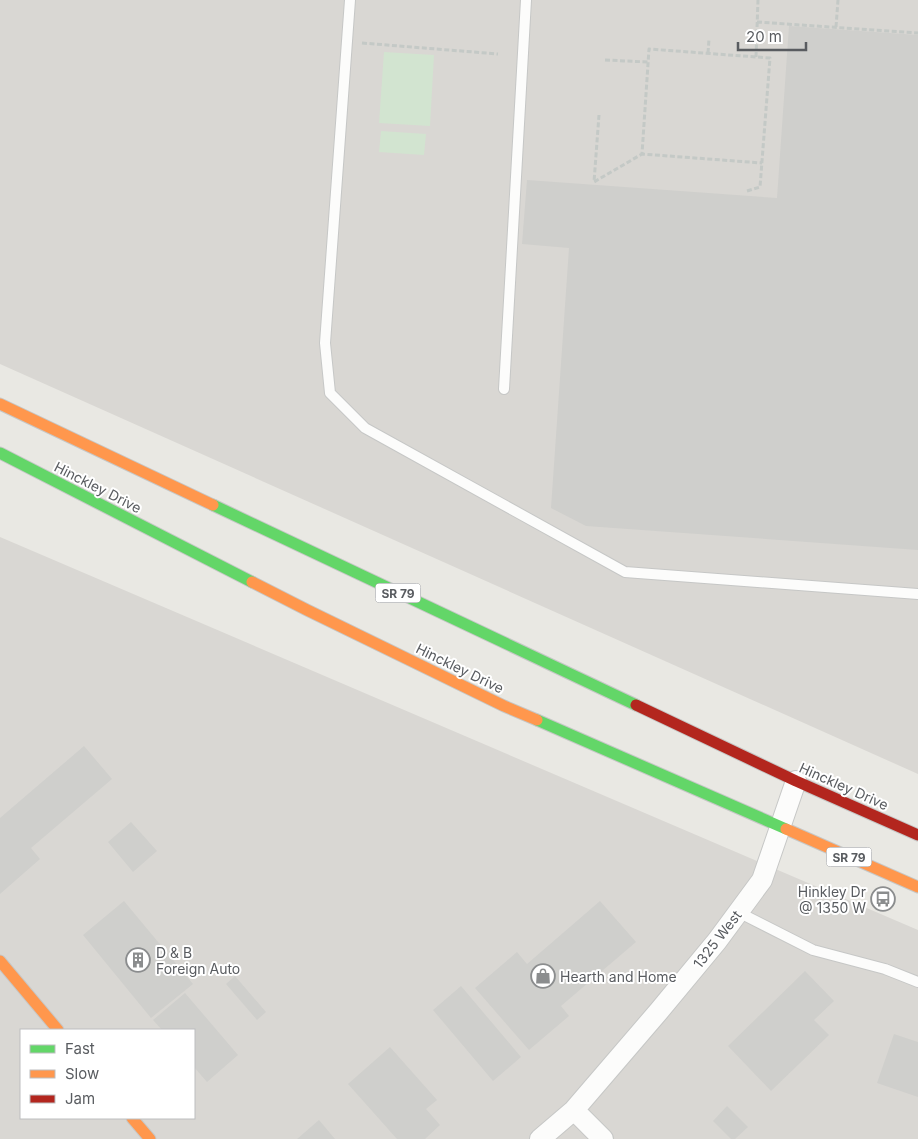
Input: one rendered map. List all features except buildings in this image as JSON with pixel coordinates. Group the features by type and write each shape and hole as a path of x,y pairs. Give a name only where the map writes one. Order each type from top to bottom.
{"main road":[{"name":"Hinckley Drive","path":"0,404 796,781 918,835"},
{"name":"Hinckley Drive","path":"0,453 298,605 504,706 918,886"},
{"path":"0,961 57,1029"},
{"path":"133,1119 150,1139"}],"street":[{"name":"1325 West","path":"540,1139 574,1110 717,941 762,880 796,781"},
{"path":"574,1110 603,1139"}],"lane":[{"path":"350,0 325,343 330,393 365,428 625,572 918,594"},
{"path":"504,390 526,0"},
{"path":"738,912 813,950 885,969 918,982"}],"path":[{"path":"756,56 758,0"},
{"path":"836,27 838,0"},
{"path":"757,22 918,33"},
{"path":"708,53 709,39"},
{"path":"347,42 498,54"},
{"path":"642,154 649,49 770,58 760,188 747,191"},
{"path":"605,60 648,62"},
{"path":"599,114 594,182 642,154 762,163"}],"shaded area":[{"path":"0,0 918,0 918,774 0,364"},
{"path":"0,537 918,930 918,1139 0,1139"}],"green space":[{"path":"384,52 434,55 430,126 379,123"},
{"path":"381,131 426,134 424,155 379,152"}],"traffic: fast":[{"path":"0,453 252,582"},
{"path":"213,505 636,705"},
{"path":"537,720 786,829"}],"traffic: slow":[{"path":"0,404 213,505"},
{"path":"252,582 504,706 537,720"},
{"path":"786,829 918,887"},
{"path":"0,961 57,1029"},
{"path":"133,1119 150,1139"}],"traffic: jam":[{"path":"636,705 796,781 918,835"}],"place":[{"name":"Hinkley Dr @ 1350 W","path":"883,899"},
{"name":"D & B Foreign Auto","path":"138,960"},
{"name":"Hearth and Home","path":"543,976"}]}
